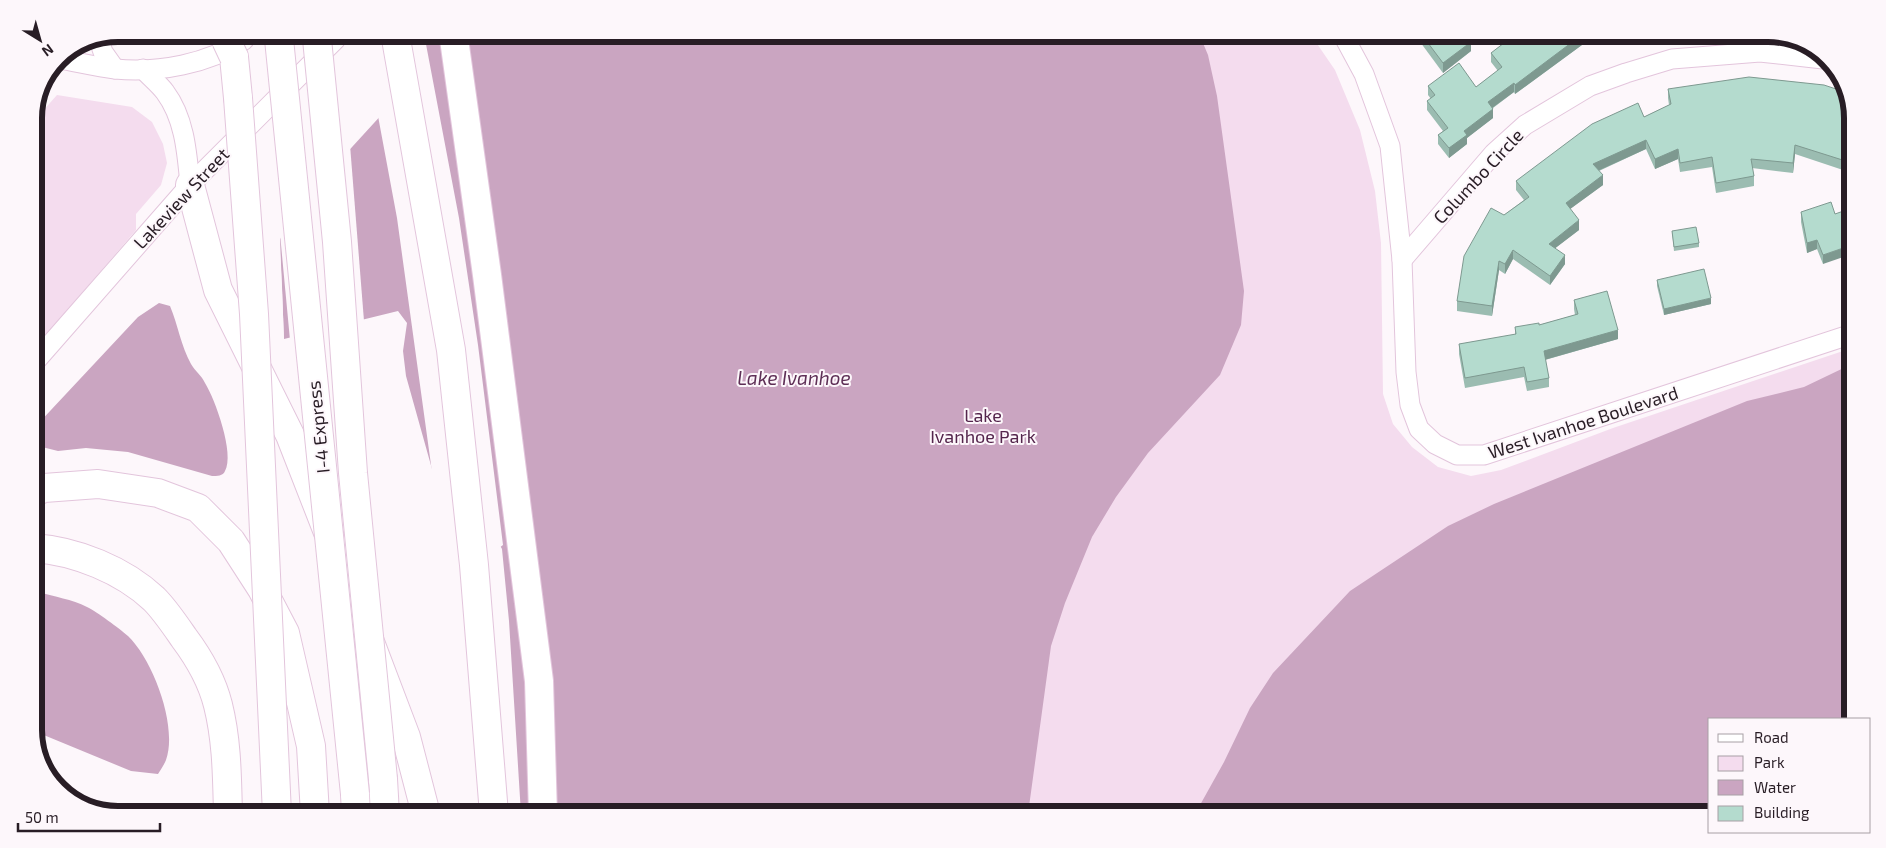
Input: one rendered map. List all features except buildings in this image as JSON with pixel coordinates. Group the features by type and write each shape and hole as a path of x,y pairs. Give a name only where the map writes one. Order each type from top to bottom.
{"highway":[{"name":"I-4 Express","path":"279,42 356,804"},
{"name":"I-4 Express","path":"317,42 337,242 353,473 385,806"},
{"path":"397,42 451,350 474,565 493,806"},
{"path":"454,42 487,275 539,681 543,806"},
{"path":"234,44 254,314 277,806"},
{"path":"190,185 218,290 290,435 406,737 424,806"},
{"path":"43,488 98,484 158,493 198,508 231,540 262,589 285,633 311,746 315,806"},
{"path":"43,549 89,559 123,577 154,599 179,630 200,660 218,703 226,751 228,806"}],"street":[{"name":"Lakeview Street","path":"43,353 190,185 333,42"},
{"name":"West Ivanhoe Boulevard","path":"1347,42 1364,74 1390,146 1402,260 1406,372 1410,405 1419,429 1435,444 1457,454 1484,455 1843,337"},
{"path":"70,61 116,69 143,70 186,65 232,48 234,44"},
{"path":"101,45 103,52 116,69"},
{"name":"Columbo Circle","path":"1402,260 1500,147 1525,125 1590,86 1672,59 1760,52 1814,58"},
{"path":"143,70 165,92 178,117 186,147 190,185"}],"green space":[{"name":"Lake Ivanhoe Park","path":"533,42 1316,42 1335,70 1360,130 1375,191 1381,243 1383,394 1393,424 1412,447 1438,467 1471,476 1501,470 1613,428 1843,351 1844,718 1708,718 1708,806 608,806"},
{"path":"57,95 132,107 152,122 163,144 167,163 161,185 136,214 136,230 43,338 43,114 43,110"}],"water":[{"name":"Lake Ivanhoe","path":"426,42 1203,42 1208,55 1217,96 1244,291 1241,325 1220,375 1148,453 1116,497 1092,537 1065,603 1051,646 1029,806 521,806 509,621 502,549 486,520 458,484 432,469 406,376 403,351 407,323 398,311 284,339 280,239 310,193 395,100"},
{"path":"159,303 170,306 188,357 193,367 204,380 218,413 228,452 223,474 212,476 128,452 86,448 58,451 43,447 43,419 138,317"},
{"path":"1843,368 1844,718 1708,718 1708,806 1199,806 1224,762 1250,708 1273,673 1350,591 1448,526 1494,504 1747,401 1804,387"},
{"path":"43,593 81,604 102,616 128,636 146,661 154,677 161,694 169,730 169,746 166,760 158,774 131,771 43,735"}],"pier":[{"path":"423,42 426,42 459,218 478,345 503,545 499,548 484,522 456,486 432,472 397,218 378,116 393,99"},
{"path":"350,145 364,321 290,340 280,234 308,191"},
{"path":"279,236 282,287 284,342 281,339"}]}
